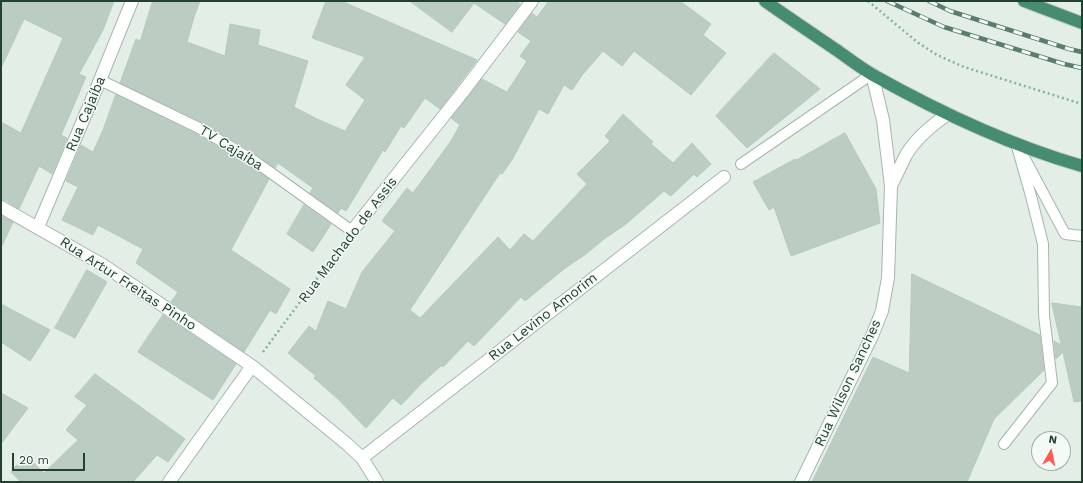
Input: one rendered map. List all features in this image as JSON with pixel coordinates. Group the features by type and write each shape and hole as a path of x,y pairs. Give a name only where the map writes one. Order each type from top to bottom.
{"highway":[{"path":"765,1 872,74 948,114 1016,144 1082,166"},
{"path":"1024,1 1082,23"}],"street":[{"name":"Rua Cajaíba","path":"38,227 132,1"},
{"name":"Rua Machado de Assis","path":"352,231 462,93 531,1"},
{"name":"Rua Wilson Sanches","path":"801,482 872,336 882,312 888,278 891,186 883,120 872,74"},
{"name":"Rua Wilson Sanches","path":"891,186 907,154 918,139 932,125 948,114"},
{"name":"Rua Levino Amorim","path":"362,458 724,177"},
{"name":"Rua Artur Freitas Pinho","path":"1,207 103,265 252,366"},
{"path":"169,482 252,366 347,444 362,458 377,482"}],"lane":[{"path":"742,164 872,74"},
{"name":"TV Cajaíba","path":"100,80 199,128 253,160 352,231"},
{"path":"1016,144 1064,234 1082,236"},
{"path":"1004,444 1052,383 1044,315 1043,244 1016,144"}],"path":[{"path":"868,1 917,42 937,55 964,67 1082,104"},
{"name":"Rua Machado de Assis","path":"252,366 352,231"}],"building":[{"path":"1,1 114,1 103,30 79,74 86,77 61,135 67,138 52,174 39,166 19,209 5,200 1,200 1,122 21,133 63,38 24,19 1,68"},
{"path":"153,1 200,1 187,42 225,56 230,24 260,30 258,45 308,61 294,107 345,131 365,100 346,85 365,57 312,38 326,1 341,1 477,60 440,109 425,98 404,128 401,126 385,152 383,150 346,211 341,208 338,213 310,193 313,188 278,163 275,168 256,154 202,122 120,83 136,39 140,41"},
{"path":"410,1 515,1 520,4 505,24 474,3 452,32"},
{"path":"549,1 680,1 711,24 703,35 726,53 691,95 634,51 622,66 603,51 583,74 572,90 564,85 548,114 539,109 512,160 502,174 500,173 410,310 420,318 498,237 510,250 524,234 533,241 587,184 577,174 610,141 605,136 623,114 653,142 651,144 673,163 692,143 711,164 697,177 694,174 671,196 664,191 626,224 564,269 525,301 521,297 474,346 468,341 443,367 442,365 401,405 393,398 366,428 338,399 314,378 316,376 288,353 309,326 316,331 328,301 346,309 362,272 395,231 382,221 407,188 413,193 451,141 460,125 451,118 482,79 507,92 527,61 520,56 531,41 518,32 532,13 537,17"},
{"path":"774,53 820,89 747,148 716,116"},
{"path":"116,95 196,134 249,165 269,179 231,250 290,289 276,314 270,310 244,352 171,302 178,292 136,263 143,249 98,225 93,235 62,220 78,187 66,181 81,145 93,152"},
{"path":"845,133 876,189 880,223 791,256 774,207 769,210 753,182"},
{"path":"304,205 331,224 313,252 287,234"},
{"path":"1,216 13,222 1,248"},
{"path":"87,270 107,282 75,338 55,328"},
{"path":"912,274 1040,335 1044,370 994,419 967,482 812,482 873,357 909,373"},
{"path":"1052,303 1082,307 1082,401 1074,402 1063,352 1056,359 1054,341 1061,345"},
{"path":"1,304 50,330 30,361 1,342"},
{"path":"163,315 236,364 213,400 138,352"},
{"path":"95,374 185,439 168,462 157,455 133,482 21,482 11,472 25,455 44,473 78,440 66,430 87,405 75,397"},
{"path":"1,393 28,408 1,444"}],"railway":[{"path":"887,1 944,27 1064,64 1082,68"},
{"path":"929,1 950,11 1082,52"}]}
